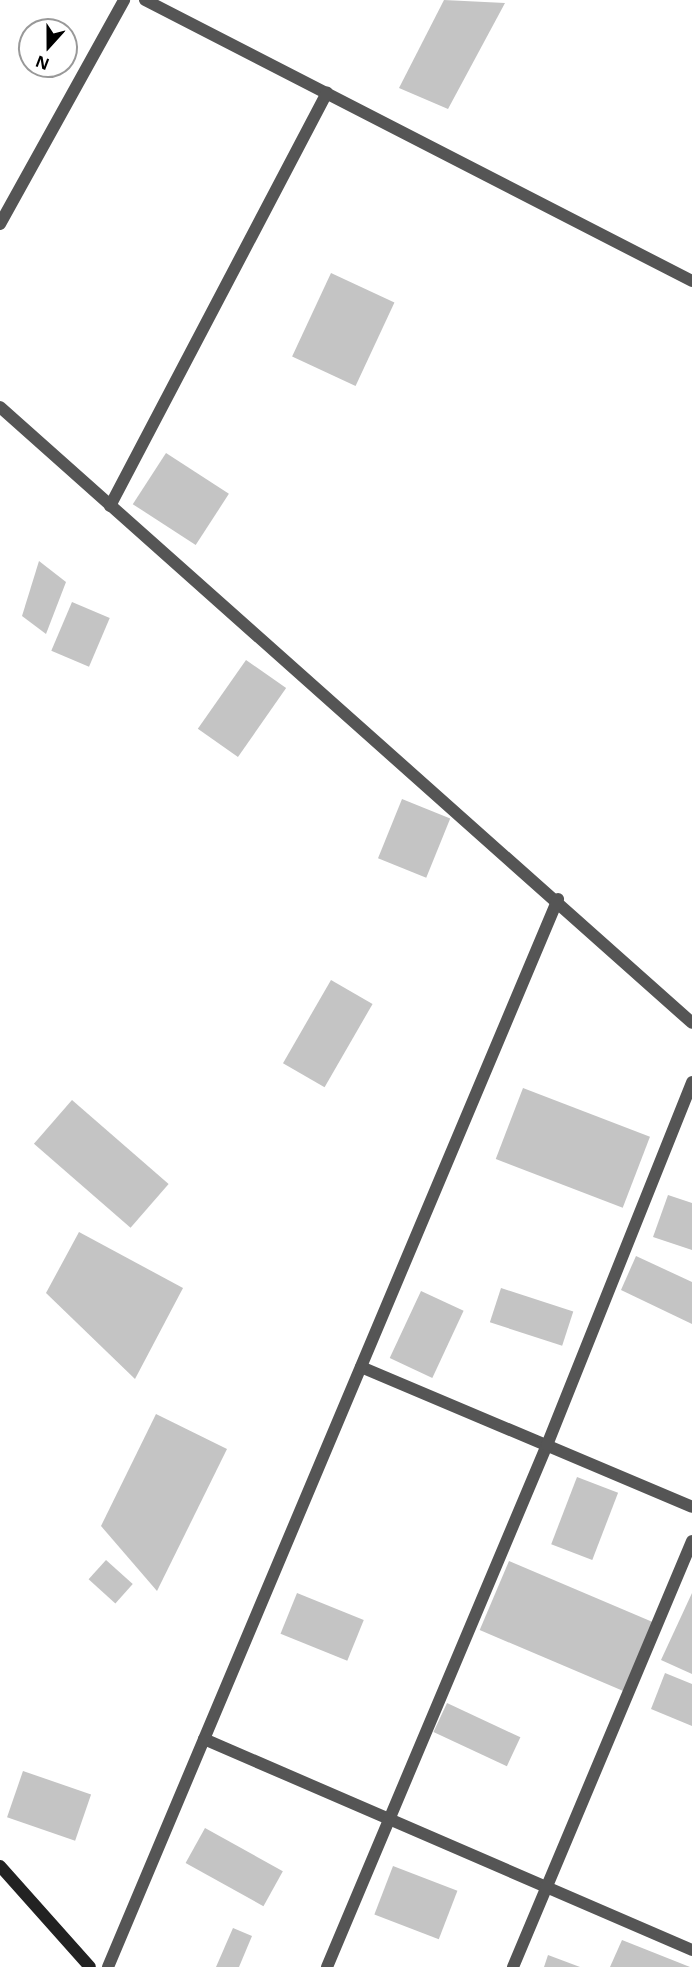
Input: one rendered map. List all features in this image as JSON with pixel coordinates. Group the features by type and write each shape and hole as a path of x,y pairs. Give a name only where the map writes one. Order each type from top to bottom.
{"street":[{"path":"0,224 124,0"},
{"path":"145,0 692,281"},
{"path":"110,506 327,93"},
{"path":"0,407 558,899 692,1023"},
{"path":"108,1967 558,899"},
{"path":"327,1967 547,1446 692,1082"},
{"path":"361,1367 692,1507"},
{"path":"513,1967 692,1541"},
{"path":"204,1739 692,1950"},
{"path":"0,1866 90,1967"}],"building":[{"path":"444,0 505,3 448,109 399,88"},
{"path":"331,273 394,303 356,386 292,356"},
{"path":"166,453 229,494 196,545 133,504"},
{"path":"39,561 66,582 46,634 22,616"},
{"path":"72,602 110,618 89,667 51,651"},
{"path":"246,660 286,688 238,757 198,729"},
{"path":"402,799 450,818 426,878 378,858"},
{"path":"331,980 373,1004 325,1087 283,1063"},
{"path":"523,1088 650,1137 623,1208 496,1159"},
{"path":"72,1100 169,1184 131,1228 34,1144"},
{"path":"668,1195 692,1203 692,1250 653,1237"},
{"path":"79,1232 183,1288 135,1379 46,1293"},
{"path":"636,1256 692,1282 692,1324 621,1290"},
{"path":"501,1288 573,1311 562,1346 490,1322"},
{"path":"421,1291 464,1311 432,1378 390,1358"},
{"path":"156,1414 227,1449 157,1591 101,1526"},
{"path":"577,1477 618,1493 592,1560 551,1544"},
{"path":"106,1560 133,1584 115,1603 89,1579"},
{"path":"509,1561 653,1622 623,1691 480,1630"},
{"path":"297,1593 364,1620 347,1661 281,1634"},
{"path":"692,1593 692,1674 661,1660"},
{"path":"665,1673 692,1684 692,1726 651,1709"},
{"path":"447,1703 520,1737 507,1766 433,1732"},
{"path":"23,1771 91,1794 75,1841 7,1817"},
{"path":"205,1828 283,1871 263,1906 186,1863"},
{"path":"393,1866 457,1891 439,1939 374,1915"},
{"path":"233,1928 252,1936 239,1967 216,1967"},
{"path":"622,1940 690,1967 610,1967"},
{"path":"548,1955 580,1967 544,1967"}]}
